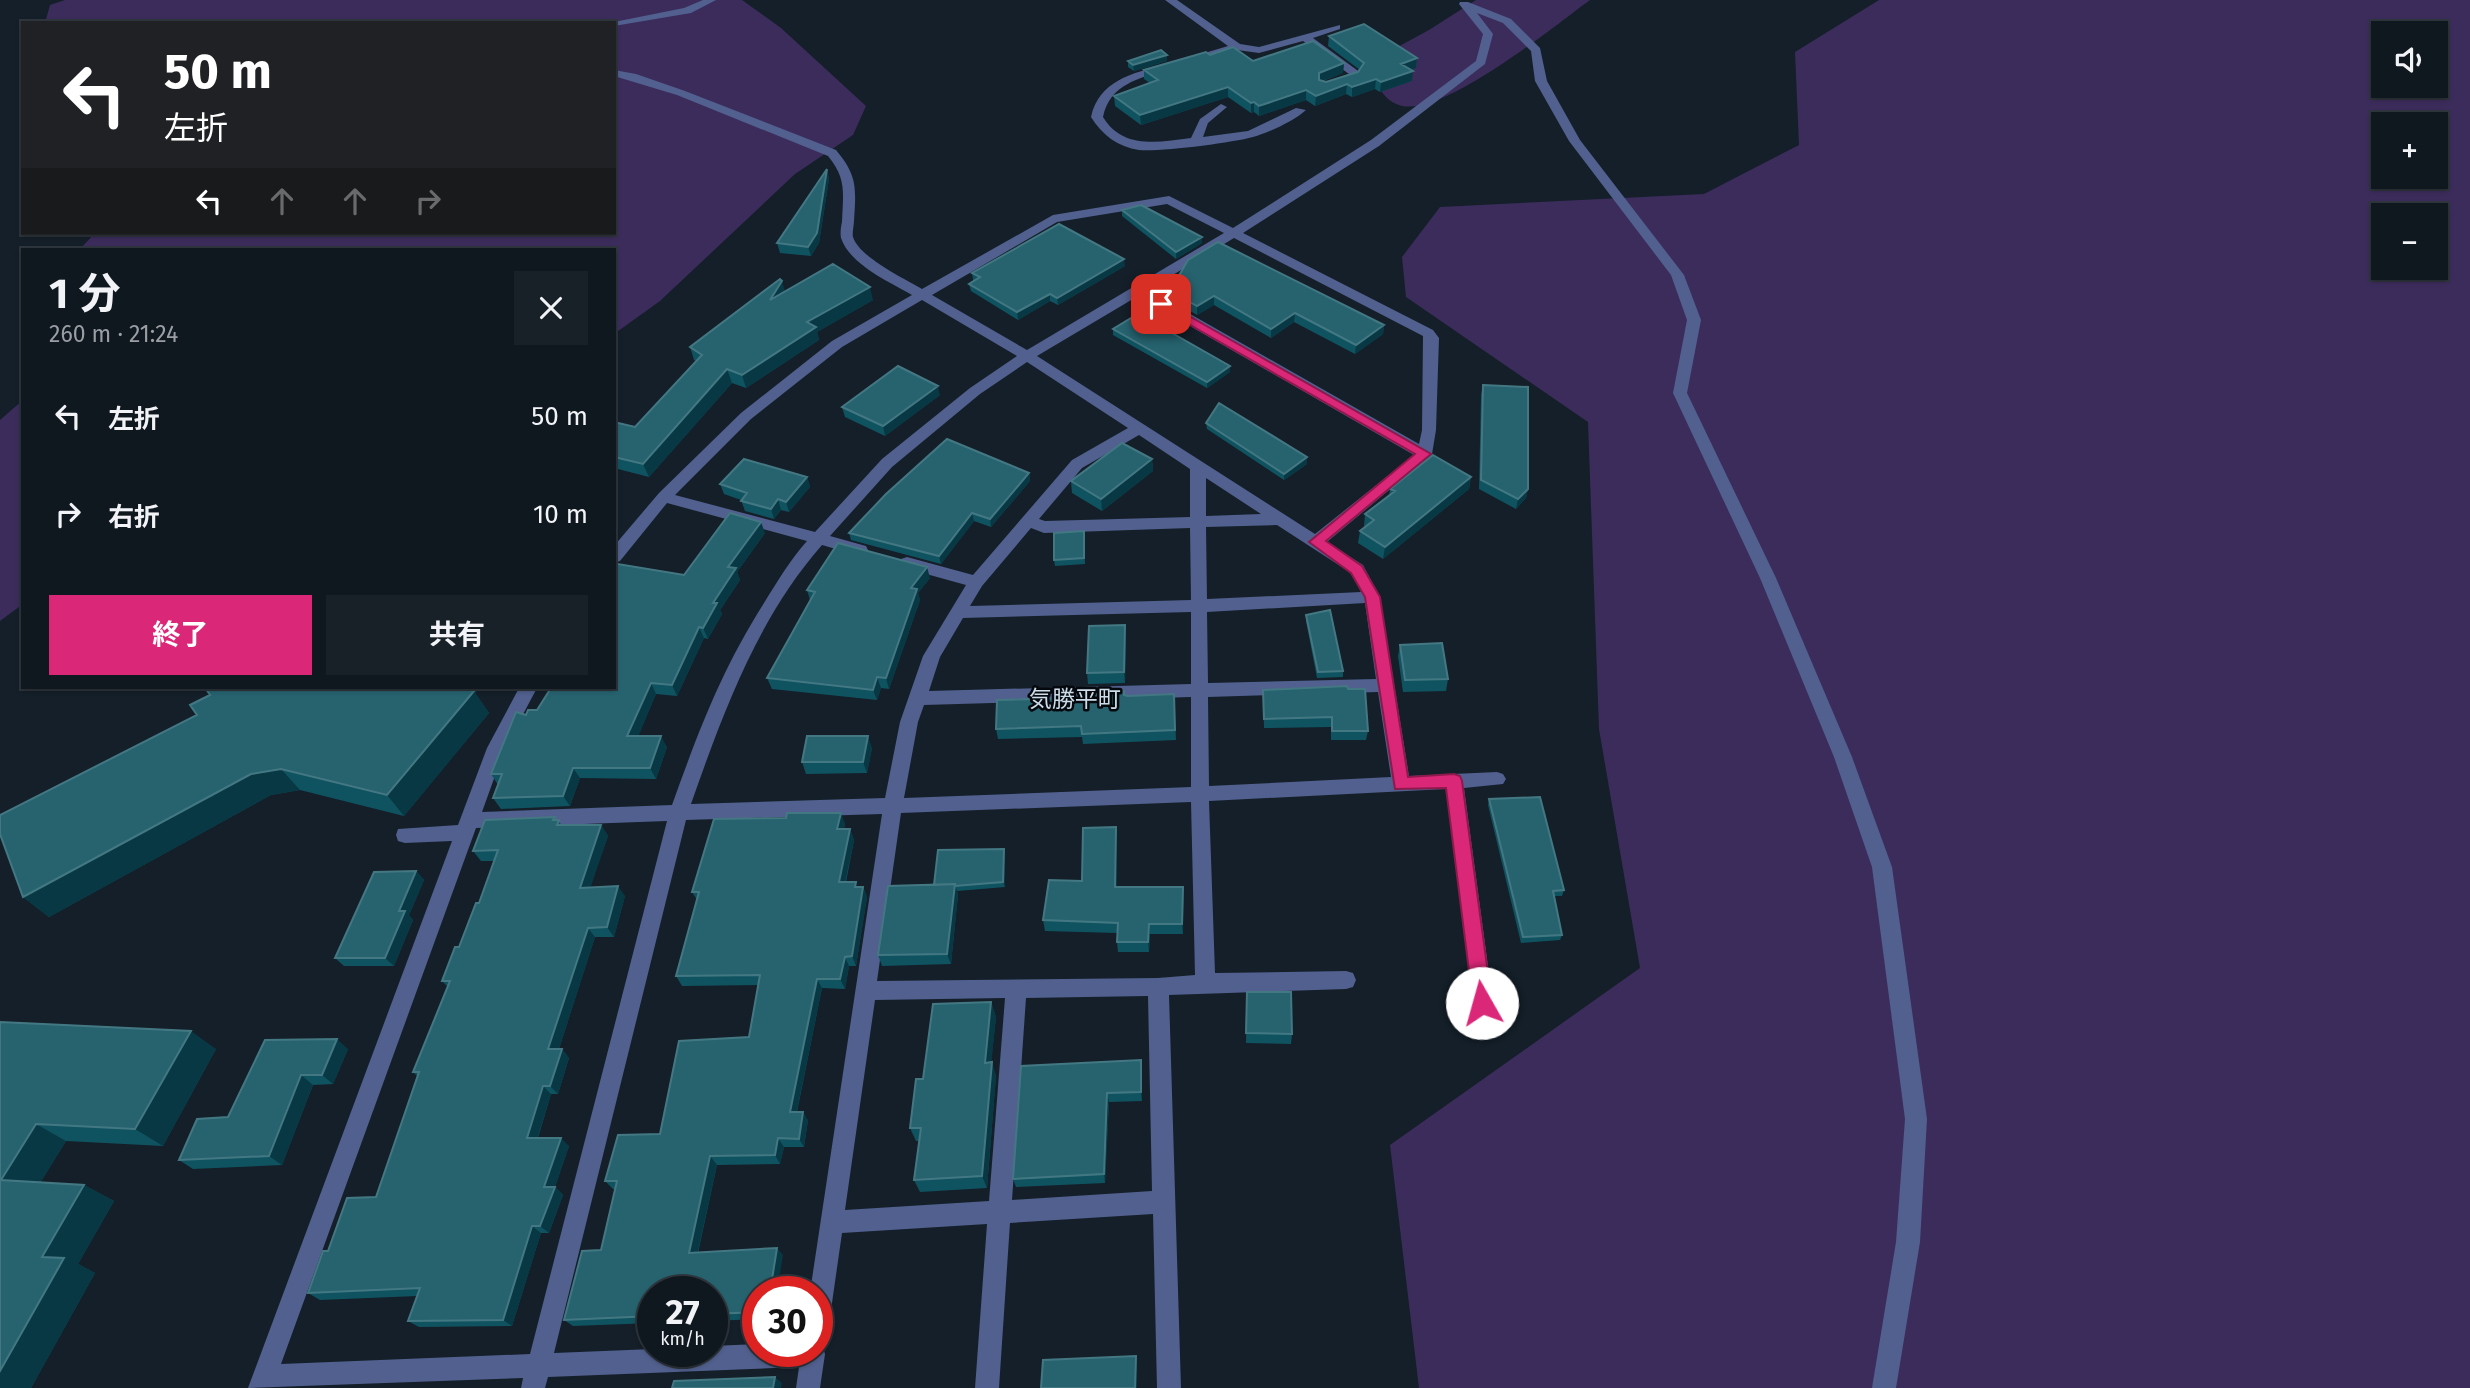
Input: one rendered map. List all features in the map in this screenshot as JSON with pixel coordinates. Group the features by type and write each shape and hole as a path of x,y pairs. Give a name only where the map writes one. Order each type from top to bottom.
{"street":[{"path":"616,23 687,11 711,0"},
{"path":"1170,0 1237,47"},
{"path":"534,1388 679,812 715,710 741,654 780,588 818,539 887,463 944,415 1027,356 1232,234 1375,143 1481,62 1489,34 1459,2"},
{"path":"1459,2 1507,21 1536,50 1541,81 1574,141 1677,275 1694,320 1680,393 1768,578 1843,757 1882,867 1916,1119 1909,1242 1884,1388"},
{"path":"1199,58 1237,47 1259,50 1336,27"},
{"path":"1305,37 1355,73 1353,77 1325,86"},
{"path":"1173,65 1122,80 1101,99 1097,117 1110,134 1129,144 1156,146 1196,142 1251,134 1300,110"},
{"path":"616,74 681,93 832,153 844,167 850,184 847,237 851,245 883,272 1027,356 1356,569 1372,597 1401,784"},
{"path":"1196,142 1200,125 1221,107"},
{"path":"616,555 664,498 746,416 836,344 1053,219 1169,200 1428,333 1432,338 1429,430 1424,454 1316,542"},
{"path":"1138,290 1424,454"},
{"path":"824,1276 893,804 909,722 932,656 976,582 1077,464 1140,428"},
{"path":"1198,467 1200,796 1205,983"},
{"path":"664,498 871,553"},
{"path":"1027,521 1044,527 1279,519"},
{"path":"897,561 976,582"},
{"path":"958,612 1199,606 1372,597"},
{"path":"918,698 1387,685"},
{"path":"527,689 496,748 262,1383 540,1364 742,1356"},
{"path":"405,835 467,826 679,812 1200,796 1497,779"},
{"path":"1454,781 1482,1003"},
{"path":"866,991 1158,987 1346,979"},
{"path":"1158,987 1169,1388"},
{"path":"987,1388 1016,989"},
{"path":"832,1222 1164,1202"},
{"path":"808,1388 811,1367"}],"shaded area":[{"path":"65,0 742,0 781,28 866,106 853,135 795,174 660,301 616,333 616,248 81,248 93,235 616,235 616,21 46,21 50,5"},
{"path":"1476,0 1590,0 1497,68 1468,85 1417,106 1399,105 1387,98 1379,88 1368,63 1429,30"},
{"path":"1879,0 2470,0 2470,1388 1419,1388 1390,1145 1640,968 1599,729 1588,422 1406,297 1402,257 1440,207 1704,194 1799,145 1795,52"},
{"path":"21,402 21,605 0,621 0,420"}],"building":[{"path":"1364,24 1417,58 1401,64 1413,71 1381,82 1376,79 1352,87 1347,84 1316,96 1306,90 1259,106 1228,87 1140,115 1114,96 1158,80 1144,70 1206,52 1210,55 1233,47 1253,61 1313,41 1344,63 1319,73 1319,80 1326,82 1358,72 1364,63 1329,36"},
{"path":"1161,50 1167,55 1133,65 1128,61"},
{"path":"827,169 817,233 808,247 777,243"},
{"path":"1141,205 1202,237 1176,252 1122,210"},
{"path":"1059,224 1124,259 1057,298 1050,294 1017,312 969,284 980,277 972,273"},
{"path":"1218,242 1384,325 1356,345 1295,313 1271,329 1214,296 1197,306 1171,291 1185,283 1177,279 1188,260"},
{"path":"833,264 870,287 807,322 816,327 742,375 727,369 643,464 616,457 616,422 635,427 702,355 690,347 780,279 782,281 770,300"},
{"path":"1156,303 1182,319 1165,329 1230,366 1207,382 1113,329"},
{"path":"898,366 938,386 883,426 842,407"},
{"path":"1483,385 1528,387 1528,489 1518,499 1481,480"},
{"path":"1219,403 1307,457 1284,474 1206,423"},
{"path":"947,439 1029,473 990,519 972,513 939,556 849,533 886,494"},
{"path":"1122,443 1152,459 1101,499 1071,481"},
{"path":"1433,455 1471,477 1385,547 1360,531 1374,520 1365,514 1395,491 1390,489"},
{"path":"744,459 807,477 786,502 778,499 771,509 741,501 747,493 720,484"},
{"path":"730,513 761,522 728,567 736,568 713,603 717,603 703,628 699,627 672,685 651,683 627,736 661,736 650,768 573,768 563,796 493,798 502,774 491,774 516,712 526,715 528,710 537,710 550,689 616,689 618,564 684,575"},
{"path":"1084,531 1084,558 1054,560 1054,533"},
{"path":"838,543 927,567 911,588 917,589 886,678 877,677 873,690 767,678 815,592 807,590"},
{"path":"1330,610 1343,671 1318,672 1306,615"},
{"path":"1125,625 1124,672 1087,673 1089,626"},
{"path":"1442,643 1448,679 1405,680 1400,645"},
{"path":"1347,686 1348,689 1365,689 1368,731 1332,731 1332,717 1264,719 1263,690"},
{"path":"206,689 474,691 387,795 281,769 251,774 23,897 0,834 0,815 197,715 190,705 210,695"},
{"path":"1124,691 1124,695 1128,696 1174,694 1175,730 1082,734 1081,726 996,729 997,700 1086,698 1086,692"},
{"path":"807,736 868,736 863,762 802,762"},
{"path":"1540,797 1564,890 1553,891 1562,935 1523,937 1489,799"},
{"path":"787,813 841,813 837,829 850,829 839,882 856,882 855,887 863,887 852,956 845,957 840,979 817,979 790,1112 803,1112 799,1139 778,1138 775,1155 710,1156 689,1253 777,1248 773,1276 742,1276 742,1313 728,1313 728,1276 637,1276 637,1317 564,1320 582,1251 601,1250 617,1181 605,1181 618,1135 660,1134 679,1041 749,1037 760,975 676,976 699,892 692,892 714,819 786,818"},
{"path":"555,817 553,820 559,820 557,825 601,825 580,888 618,886 607,927 588,928 548,1049 562,1049 550,1086 543,1086 527,1138 561,1138 544,1187 555,1187 540,1226 532,1226 503,1320 408,1321 420,1288 308,1293 323,1251 328,1251 347,1198 376,1197 419,1072 413,1072 450,981 442,981 455,947 459,947 476,903 479,903 498,850 473,851 485,820"},
{"path":"1116,827 1115,887 1183,887 1182,924 1149,924 1148,942 1117,942 1118,923 1043,920 1049,880 1082,881 1083,828"},
{"path":"1004,849 1003,882 934,885 938,850"},
{"path":"416,871 399,911 405,911 385,958 335,958 374,872"},
{"path":"955,884 947,954 878,955 888,886"},
{"path":"1247,992 1291,992 1292,1034 1246,1033"},
{"path":"991,1002 985,1063 992,1062 982,1176 914,1180 921,1128 910,1128 916,1079 923,1079 933,1004"},
{"path":"0,1022 191,1031 135,1129 36,1124 1,1180 84,1185 42,1257 64,1258 0,1371"},
{"path":"337,1039 322,1075 301,1075 269,1156 179,1160 197,1119 228,1117 265,1040"},
{"path":"1141,1060 1141,1092 1107,1093 1104,1174 1013,1179 1021,1066"},
{"path":"1136,1356 1135,1388 1041,1388 1043,1360"},
{"path":"775,1377 773,1388 672,1388 674,1381"}],"district":[{"name":"気勝平町","path":"1075,699"}],"route":[{"path":"1161,304 1424,454 1413,466 1316,542 1356,569 1372,597 1401,784 1454,781 1482,1003"}]}
